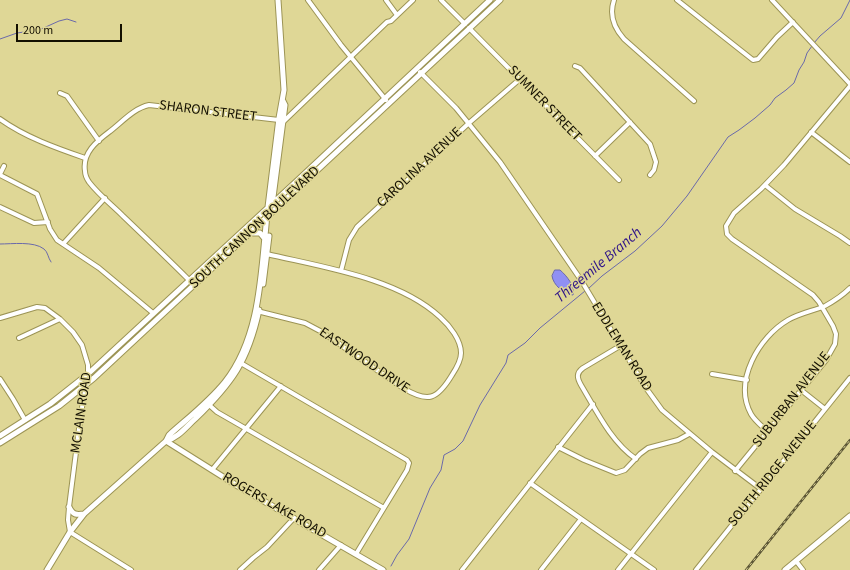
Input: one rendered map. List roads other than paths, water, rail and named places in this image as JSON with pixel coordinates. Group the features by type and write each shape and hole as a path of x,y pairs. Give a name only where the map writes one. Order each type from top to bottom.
{"main road":[{"path":"257,311 265,239 284,108 284,76 278,0"},
{"name":"SOUTH CANNON BOULEVARD","path":"0,436 67,392 88,374 490,0"},
{"name":"SOUTH CANNON BOULEVARD","path":"0,443 59,406 85,385 500,0"},
{"path":"281,121 281,104 283,101"},
{"path":"48,570 70,532 84,514 166,441 169,435 208,403 240,363 257,311 267,254 269,215"},
{"path":"249,234 260,233 265,239"},
{"path":"176,302 187,286 189,280"},
{"name":"ROGERS LAKE ROAD","path":"166,441 212,470 383,570"},
{"path":"69,507 72,513 76,515 84,514"},
{"path":"785,570 850,516"}],"street":[{"path":"308,0 352,58 389,103"},
{"path":"386,0 397,15"},
{"path":"281,121 290,115 352,58 387,22 391,21 413,0"},
{"path":"441,0 465,24"},
{"path":"614,0 612,11 613,20 618,32 694,101"},
{"path":"677,0 753,60 758,59 777,37 793,22"},
{"path":"772,0 850,85"},
{"name":"SUMNER STREET","path":"469,28 619,180"},
{"path":"575,66 580,68 650,144 656,162 654,170 650,175"},
{"name":"EDDLEMAN ROAD","path":"417,68 469,123 500,162 576,273 646,388 658,404 689,434 761,490"},
{"name":"CAROLINA AVENUE","path":"341,271 349,240 358,227 469,123 520,80"},
{"name":"SUBURBAN AVENUE","path":"735,471 826,360 835,344 835,330 819,302 813,295 732,239 727,234 726,226 739,209 784,165 850,85"},
{"path":"60,93 67,96 99,141"},
{"name":"SHARON STREET","path":"85,158 88,152 99,141 138,109 149,105 281,121"},
{"path":"284,108 292,110 296,109"},
{"path":"0,118 8,124 44,142 85,158 84,168 89,181 104,198 189,280"},
{"path":"595,156 630,122"},
{"path":"811,132 850,162"},
{"path":"4,166 0,175 37,194 55,237 99,268 153,313"},
{"path":"765,185 795,209 850,243"},
{"path":"63,244 104,198"},
{"path":"0,207 34,223 48,222"},
{"name":"EASTWOOD DRIVE","path":"257,311 305,323 322,332 413,395 426,398 439,393 446,385 456,369 461,356 458,342 450,328 432,310 407,295 376,281 341,271 267,254"},
{"path":"768,432 754,418 745,392 750,365 755,355 771,334 788,320 822,307 850,288"},
{"name":"MCLAIN ROAD","path":"0,318 33,308 42,307 48,309 60,319 73,332 82,345 88,366 88,374 85,385 69,507 68,520 70,532"},
{"path":"19,338 60,319"},
{"path":"620,346 583,368 578,373 577,377 620,445 636,459"},
{"path":"240,363 403,457 409,463 407,470 356,554"},
{"path":"712,374 747,380"},
{"name":"SOUTH RIDGE AVENUE","path":"696,570 850,378"},
{"path":"0,379 14,399 25,420"},
{"path":"212,470 282,386"},
{"path":"801,390 825,409"},
{"path":"208,403 217,412 384,508"},
{"path":"462,570 593,404"},
{"path":"558,447 616,473 625,470 648,448 678,440 689,434"},
{"path":"618,570 712,452"},
{"path":"530,483 654,570"},
{"path":"240,570 268,547 294,518"},
{"path":"541,570 581,519"},
{"path":"70,532 131,570"},
{"path":"319,570 341,546"},
{"path":"796,561 803,570"}],"waterway":[{"name":"Threemile Branch","path":"814,43 841,18 850,0"},
{"path":"0,39 17,33 39,30 67,19 76,22"},
{"name":"Threemile Branch","path":"588,289 602,276 635,251 662,226 687,196 728,137 755,118 770,105 775,98 794,83 807,53 812,46"},
{"path":"0,244 40,246 45,250 51,262"},
{"name":"Threemile Branch","path":"391,566 409,539 430,488 441,470 444,455 455,449 463,441 480,405 506,363 508,355 525,343 540,328 585,291"}],"railway":[{"path":"746,570 850,440"}]}
